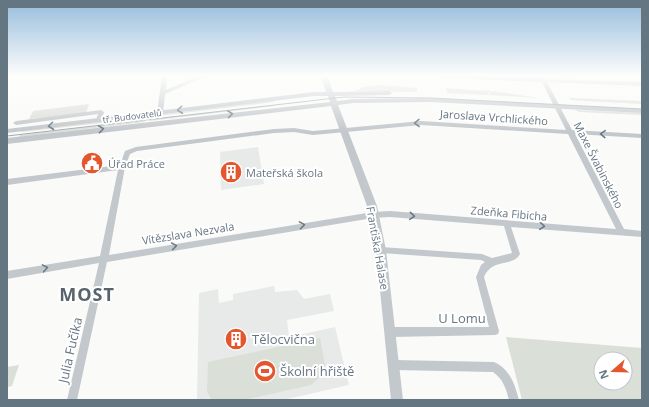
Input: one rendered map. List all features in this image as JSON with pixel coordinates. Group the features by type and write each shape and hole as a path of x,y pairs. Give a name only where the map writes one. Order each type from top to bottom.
{"street":[{"path":"160,113 163,95"},
{"name":"Františka Halase","path":"331,95 368,194 381,250 391,332 397,400"},
{"name":"Maxe Švabinského","path":"551,95 572,132 622,233"},
{"name":"tř. Budovatelů","path":"7,141 332,98"},
{"name":"tř. Budovatelů","path":"7,131 160,113 332,98 642,105"},
{"name":"tř. Budovatelů","path":"556,104 642,112"},
{"path":"16,123 101,112 99,120"},
{"name":"Jaroslava Vrchlického","path":"127,153 136,150 274,131 294,130 313,133 421,123 642,136"},
{"name":"Julia Fučíka","path":"72,400 104,258 122,167 127,153"},
{"path":"7,182 122,167"},
{"name":"Zdeňka Fibicha","path":"373,215 390,214 642,234"},
{"name":"Vítězslava Nezvala","path":"7,275 373,215"},
{"path":"381,250 482,257 492,262 512,257 516,254 507,224"},
{"name":"U Lomu","path":"391,332 495,331 480,277 484,268 492,262"},
{"path":"394,365 494,367 503,373 510,384 514,400"}],"shaded area":[{"path":"490,95 519,95 539,98"},
{"path":"569,98 642,101 642,104 571,100"},
{"path":"274,102 149,117 150,116"},
{"path":"89,104 86,113 29,119 33,111"},
{"path":"274,106 149,121 149,119"},
{"path":"575,110 642,113 642,115 579,112"},
{"path":"145,116 145,118 21,132 22,131"},
{"path":"145,120 144,122 19,137 20,135"},
{"path":"258,147 264,184 221,190 220,152"},
{"path":"274,286 275,292 297,290 304,299 330,294 334,311 287,320 289,337 335,327 349,385 283,400 197,400 199,293 218,289 219,303 233,300 233,294"},
{"path":"506,337 642,348 642,400 522,400"},
{"name":"Školní hřiště","path":"320,338 325,365 321,376 311,385 244,400 212,400 207,392 208,362"},
{"path":"19,365 12,386 7,387 7,367"}],"tram line":[{"path":"7,136 344,97 431,98 642,109"}],"place":[{"name":"Úřad Práce","path":"92,163"},
{"name":"Mateřská škola","path":"231,172"},
{"name":"Tělocvična","path":"236,339"},
{"name":"Školní hřiště","path":"265,371"}],"district":[{"name":"MOST","path":"87,294"}]}
